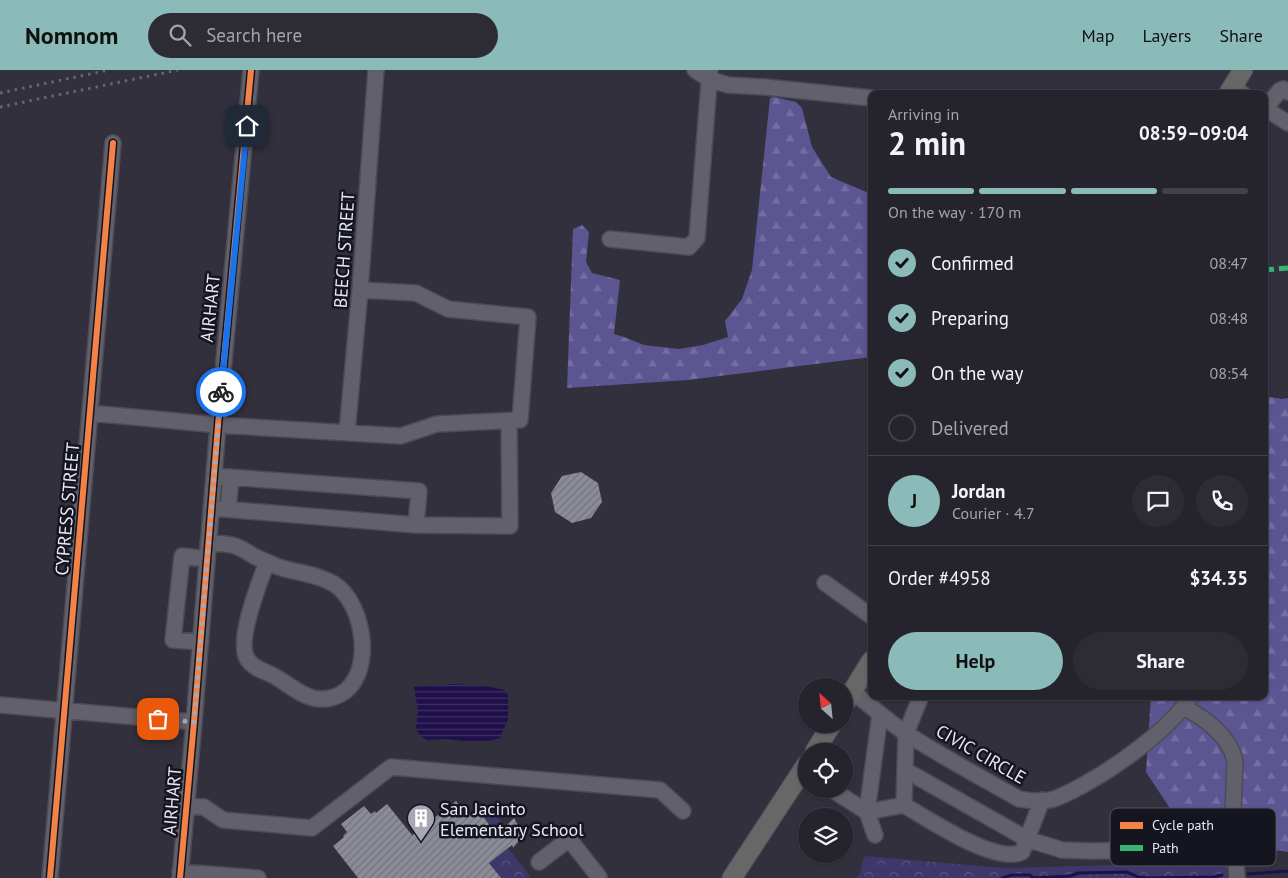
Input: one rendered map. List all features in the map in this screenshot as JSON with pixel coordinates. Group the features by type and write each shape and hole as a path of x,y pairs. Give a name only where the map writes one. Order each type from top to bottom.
{"main road":[{"path":"1235,90 1243,70"},
{"path":"853,690 868,666"},
{"path":"732,878 798,779"}],"street":[{"name":"AIRHART","path":"180,875 218,425 252,70"},
{"name":"BEECH STREET","path":"347,432 360,290 376,70"},
{"path":"695,70 710,74 728,85 868,98"},
{"path":"610,239 689,247 697,238 710,74"},
{"path":"1268,104 1280,90 1283,89 1288,92"},
{"path":"1268,110 1288,123"},
{"name":"CYPRESS STREET","path":"50,878 113,143"},
{"path":"90,413 218,425 401,436 437,424 520,420 528,317 448,309 416,293 360,290"},
{"path":"211,508 416,526 510,526 509,421"},
{"path":"214,476 419,491 416,526"},
{"path":"228,509 231,477"},
{"path":"200,642 173,640 182,556 208,551 226,544 235,546 267,562 318,577 334,584 344,594 354,607 362,645 361,664 351,686 342,694 330,699 314,698 294,690 274,676 258,669 248,660 244,652 244,640 257,589 267,562"},
{"path":"824,583 868,614"},
{"name":"CIVIC CIRCLE","path":"853,699 865,700 880,714 906,733 1019,799 1034,801 1050,800 1072,791 1123,760 1170,721 1187,702"},
{"path":"904,805 906,733 919,700"},
{"path":"1187,702 1231,747 1235,762 1233,808"},
{"path":"0,706 194,722"},
{"path":"875,835 867,812 880,714"},
{"path":"186,806 204,807 223,820 312,828 392,767 660,790 683,811"},
{"path":"905,770 1028,839 1062,850 1110,851"},
{"path":"845,798 867,812 904,805 968,842 994,851 1018,854 1022,852 1028,839 1042,800"},
{"path":"539,862 569,839 599,877"},
{"path":"180,875 258,878"}],"green space":[{"path":"774,97 796,102 802,108 812,147 831,177 868,193 868,357 688,380 567,388 573,229 582,225 589,232 586,262 592,273 620,280 614,334 644,345 679,349 703,345 728,337 725,321 742,299 752,270 770,98"},
{"path":"1268,397 1288,398 1288,852 1276,850 1276,808 1170,808 1146,772 1151,700 1268,700"},
{"path":"486,803 504,825 496,832 478,810"},
{"path":"508,848 530,876 528,878 501,878 489,863"},
{"path":"864,856 1004,868 1110,865 1226,866 1228,878 855,878 860,874"}],"shaded area":[{"path":"453,684 487,686 504,690 508,695 508,719 500,738 488,741 464,741 427,740 420,736 416,728 418,711 414,687"}],"building":[{"path":"581,472 598,483 602,502 591,518 572,523 555,512 551,493 562,476"},
{"name":"San Jacinto Elementary School","path":"456,801 465,813 467,811 470,815 478,810 495,832 506,826 514,818 527,836 513,848 512,845 489,863 501,878 358,878 333,846 347,832 341,824 364,806 371,814 375,811 376,813 387,804 411,836"}],"waterway":[{"path":"1248,874 1288,871"},
{"path":"1002,878 1012,875 1030,875 1033,878 1070,876 1079,873 1127,872 1138,877 1148,878 1214,877 1222,875"}],"railway":[{"path":"0,93 109,70"},
{"path":"0,107 178,70"}],"marked path":[{"path":"1268,270 1288,268"}],"cycle path":[{"path":"180,878 218,425 251,70"},
{"path":"50,878 113,143"}],"way so far":[{"path":"158,719 194,722 221,392"}],"place":[{"name":"San Jacinto Elementary School","path":"421,842"}],"route":[{"path":"221,392 247,126"}]}
